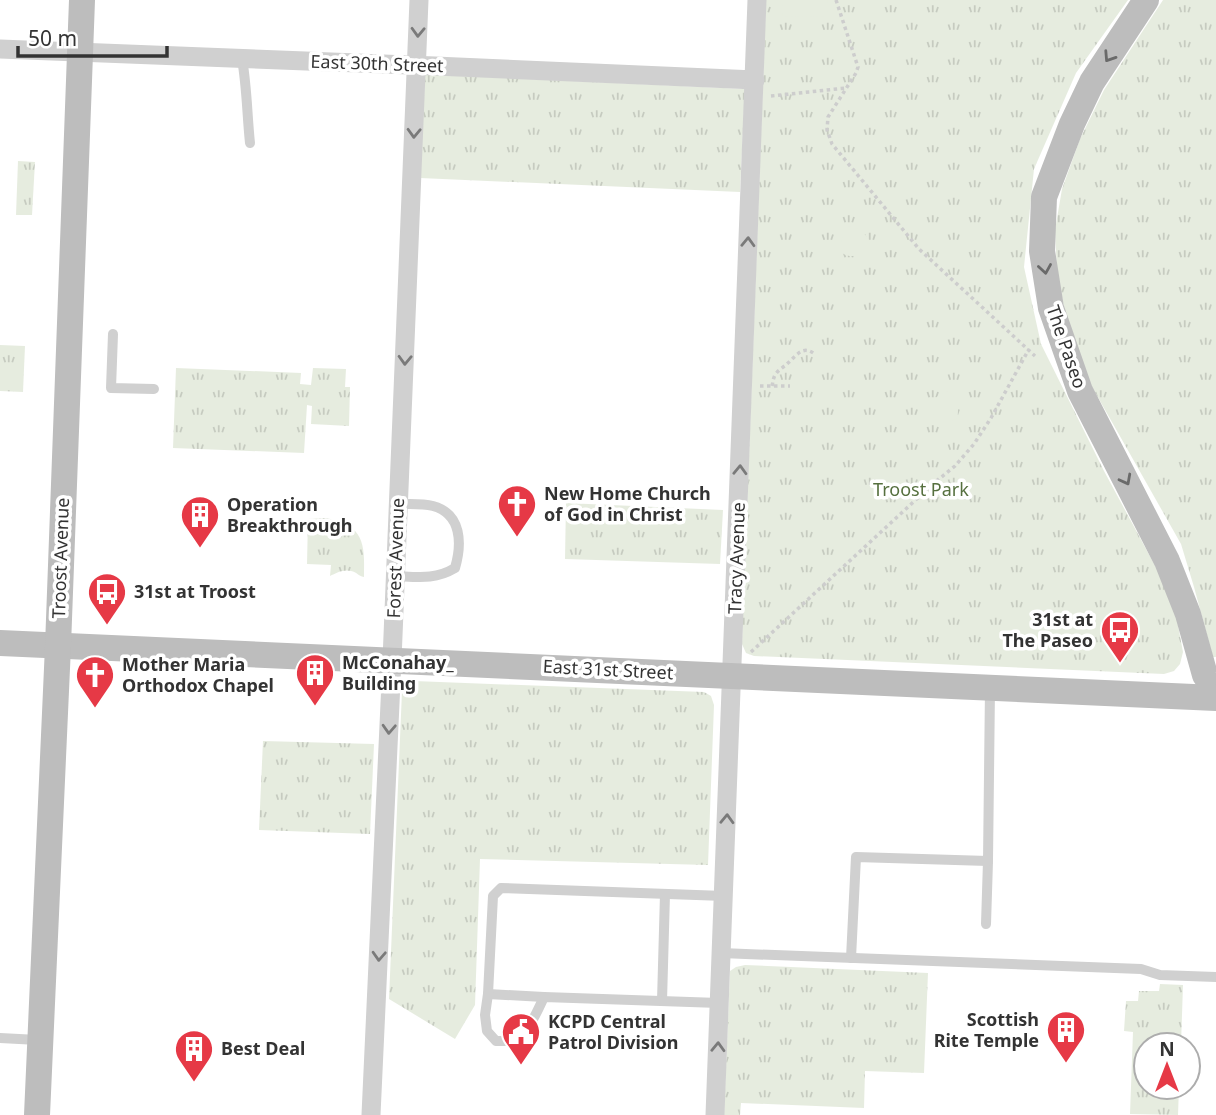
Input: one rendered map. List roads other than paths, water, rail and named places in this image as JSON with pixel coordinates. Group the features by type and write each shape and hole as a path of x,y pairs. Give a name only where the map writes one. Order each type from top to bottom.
{"main road":[{"name":"Troost Avenue","path":"37,1115 82,0"},
{"name":"The Paseo","path":"1146,0 1092,82 1072,124 1044,197 1042,251 1051,308 1080,391 1167,561 1188,614 1205,675 1216,690"},
{"name":"East 31st Street","path":"0,643 1216,698"}],"street":[{"name":"Forest Avenue","path":"371,1115 419,0"},
{"name":"Tracy Avenue","path":"715,1115 757,0"},
{"name":"East 30th Street","path":"0,49 755,80"}],"lane":[{"path":"242,59 250,143"},
{"path":"113,334 110,388 154,389"},
{"path":"396,576 443,575 455,568 459,542 452,517 441,509 429,505 399,504"},
{"path":"986,924 990,687"},
{"path":"851,958 856,857 988,861"},
{"path":"544,997 532,1022 522,1035 506,1042 496,1041 487,1031 485,1015 493,896 501,888 724,896"},
{"path":"663,1001 665,894"},
{"path":"722,953 1141,969 1160,975 1216,977"},
{"path":"488,994 719,1003"},
{"path":"0,1038 40,1040"}],"place":[{"name":"New Home Church of God in Christ","path":"517,538"},
{"name":"Operation Breakthrough","path":"200,549"},
{"name":"31st at Troost","path":"107,626"},
{"name":"31st at The Paseo","path":"1120,664"},
{"name":"McConahay_ Building","path":"315,707"},
{"name":"Mother Maria Orthodox Chapel","path":"95,709"},
{"name":"Scottish Rite Temple","path":"1066,1064"},
{"name":"KCPD Central Patrol Division","path":"521,1066"},
{"name":"Best Deal","path":"194,1083"}],"park label":[{"name":"Troost Park","path":"921,490"}]}
